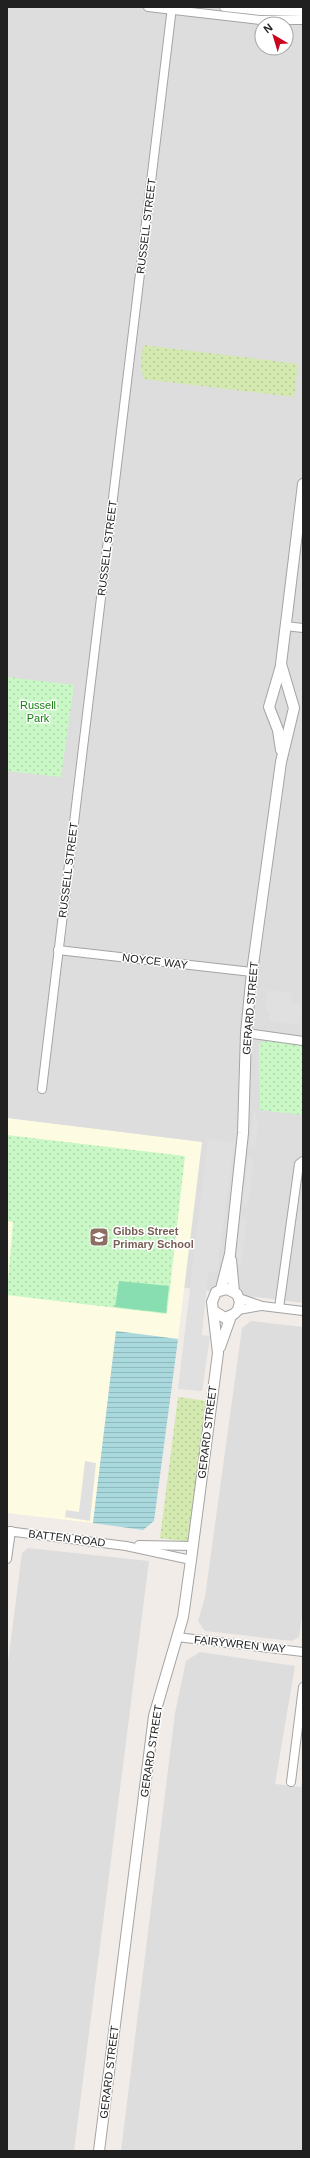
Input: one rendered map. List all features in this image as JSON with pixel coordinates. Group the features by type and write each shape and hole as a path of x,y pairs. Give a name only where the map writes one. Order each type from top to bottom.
{"street":[{"path":"148,7 172,8 260,20 303,20"},
{"path":"224,7 260,11 303,12"},
{"name":"RUSSELL STREET","path":"42,1089 172,8"},
{"name":"GERARD STREET","path":"281,762 278,730 269,707 281,664 303,484"},
{"path":"286,626 303,628"},
{"name":"GERARD STREET","path":"221,1290 230,1254 243,1134 246,1033 252,972 281,762 294,708 281,664"},
{"name":"NOYCE WAY","path":"58,950 252,972"},
{"path":"246,1033 303,1040"},
{"path":"279,1308 299,1164 303,1161"},
{"name":"GERARD STREET","path":"230,1254 237,1295"},
{"path":"262,1306 234,1313 225,1318 214,1311 212,1298 221,1290 227,1289 262,1306 303,1311"},
{"path":"234,1313 237,1295"},
{"name":"GERARD STREET","path":"99,2151 154,1716 183,1617 191,1560 218,1353 214,1311"},
{"name":"GERARD STREET","path":"218,1353 234,1313"},
{"path":"7,1559 9,1531"},
{"name":"BATTEN ROAD","path":"9,1531 126,1546 191,1560"},
{"name":"BATTEN ROAD","path":"126,1546 192,1546"},
{"name":"FAIRYWREN WAY","path":"177,1637 303,1652"},
{"path":"291,1782 303,1687"}],"shaded area":[{"path":"7,7 303,7 303,1303 7,1265"},
{"path":"267,990 292,992 291,1003 303,1004 299,1025 269,1021 270,1011 265,1010"},
{"path":"254,1107 258,1122 256,1144 249,1148"},
{"name":"Gibbs Street Primary School","path":"7,1118 202,1142 178,1339 116,1332 93,1523 7,1513"},
{"path":"208,1139 234,1143 217,1272 209,1271 202,1335 210,1336 202,1391 178,1389"},
{"path":"248,1155 254,1162 248,1204 242,1208"},
{"path":"241,1214 247,1220 242,1262 235,1267"},
{"path":"251,1321 303,1327 303,1610 299,1637 292,1641 205,1631 198,1621 205,1597 242,1328"},
{"path":"85,1461 96,1463 90,1521 65,1517 66,1510 79,1512"},
{"path":"28,1548 149,1561 74,2151 7,2151 7,1670 22,1553"},
{"path":"200,1652 295,1666 275,1784 301,1787 303,1777 303,2151 121,2151 175,1713 186,1661"}],"green space":[{"path":"143,345 298,364 294,397 143,379 141,363"},
{"name":"Russell Park","path":"7,677 74,685 61,777 7,771"},
{"path":"266,1040 303,1044 303,1115 260,1110 259,1044"},
{"path":"7,1135 185,1156 167,1314 7,1295 13,1222 7,1221"},
{"path":"119,1281 169,1286 166,1313 115,1307"},
{"path":"178,1397 207,1401 189,1542 160,1538"}],"water":[{"path":"116,1331 178,1339 154,1521 143,1530 93,1523"}],"place":[{"name":"Gibbs Street Primary School","path":"99,1237"}]}
